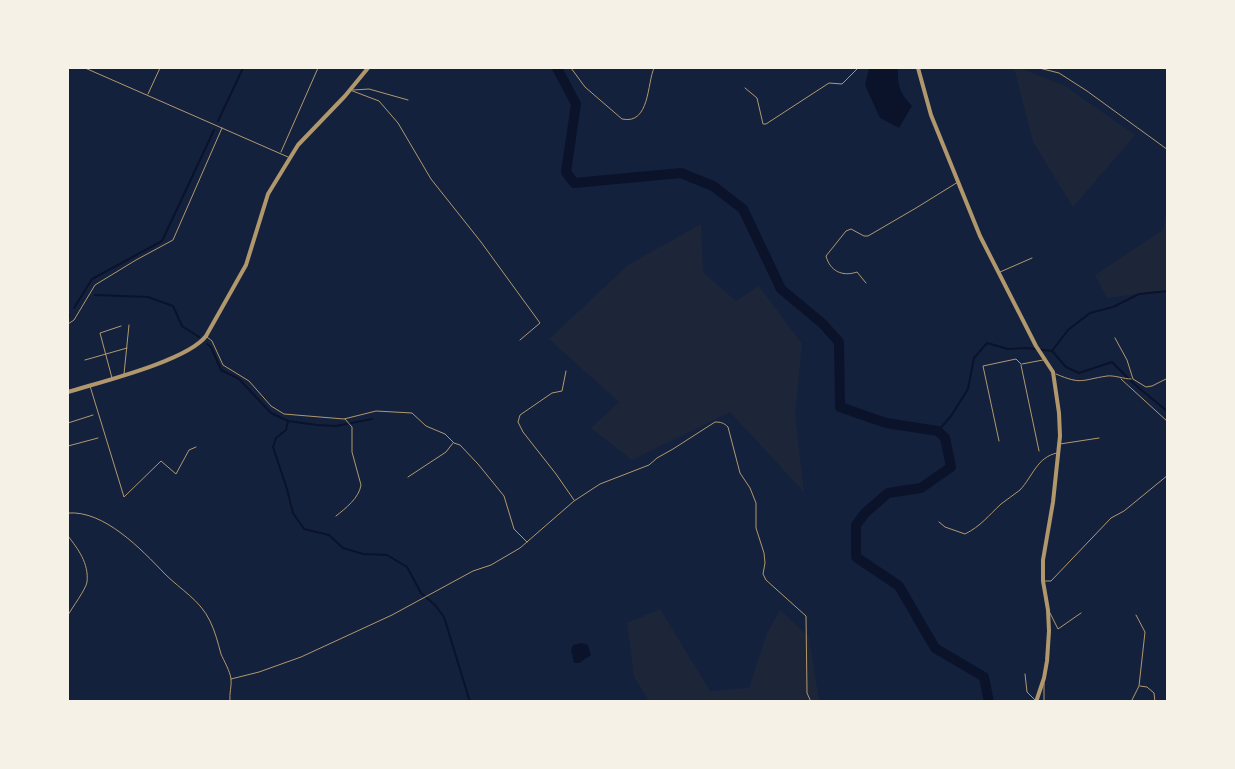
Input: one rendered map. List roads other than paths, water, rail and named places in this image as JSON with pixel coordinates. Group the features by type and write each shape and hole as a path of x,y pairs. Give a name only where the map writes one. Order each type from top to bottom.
{"street":[{"path":"68,392 124,375 187,352 200,344 246,266 268,194 298,145 368,68"},
{"path":"918,68 931,115 980,236 1043,360 1052,372 1060,413 1059,452 1043,560 1049,631 1044,678 1036,701"}],"lane":[{"path":"85,68 290,158"},
{"path":"148,95 160,68"},
{"path":"280,153 318,68"},
{"path":"571,68 585,87 622,119 627,120 639,115 645,104 654,68"},
{"path":"745,88 757,98 763,124 766,124 829,83 842,84 858,68"},
{"path":"1039,68 1059,73 1168,150"},
{"path":"350,90 369,89 408,100"},
{"path":"350,90 378,101 398,123 431,178 481,242 540,323 520,340"},
{"path":"68,324 74,320 95,284 173,240 222,128"},
{"path":"866,283 857,272 848,275 835,270 828,262 826,256 846,231 851,229 864,236 868,236 958,181"},
{"path":"999,272 1032,258"},
{"path":"124,375 130,325"},
{"path":"113,379 100,333 121,326"},
{"path":"206,336 212,341 224,365 249,381 276,410 284,414 344,419 376,411 412,413 426,426 445,434 454,443 460,445 504,496 514,529 527,542"},
{"path":"1115,338 1127,360 1133,379"},
{"path":"85,360 127,348"},
{"path":"999,440 983,366 1016,359 1021,364 1039,451"},
{"path":"1021,364 1043,360"},
{"path":"566,371 562,391 552,393 520,415 518,422 523,432 556,474 574,501"},
{"path":"1052,372 1076,381 1087,381 1110,375 1133,379 1146,387 1168,378"},
{"path":"1120,378 1168,422"},
{"path":"90,385 124,497 161,460 176,474 189,450 196,447"},
{"path":"68,423 93,415"},
{"path":"336,516 352,504 361,485 352,452 352,427 344,419"},
{"path":"231,679 259,672 301,657 392,616 473,571 491,565 512,554 574,501 600,484 649,465 715,422 724,423 728,427 740,474 750,488 756,503 756,528 765,563 764,574 766,580 806,616 807,693 811,702"},
{"path":"68,446 98,438"},
{"path":"1059,444 1099,438"},
{"path":"408,477 446,452 454,443"},
{"path":"939,522 945,527 965,534 978,528 1002,504 1020,490 1042,460 1048,455 1059,452"},
{"path":"1044,582 1051,581 1111,518 1124,511 1168,475"},
{"path":"68,513 88,514 119,531 154,560 204,610 211,622 231,679 230,702"},
{"path":"68,536 85,561 88,583 68,615"},
{"path":"1048,610 1058,629 1080,613"},
{"path":"1131,702 1139,686 1145,632 1136,615"},
{"path":"1025,674 1027,692 1036,701"},
{"path":"1044,678 1044,702"},
{"path":"1139,686 1147,687 1154,693 1155,702"}],"waterway":[{"path":"218,121 243,68"},
{"path":"557,68 576,104 566,172 574,183 681,173 713,186 743,209 781,289 823,324 839,342 840,407 886,423 938,431 945,438 951,467 921,488 888,493 865,513 856,525 856,557 899,586 935,648 984,677 989,702"},
{"path":"74,308 92,279 162,241 214,130"},
{"path":"1052,351 1068,330 1090,313 1113,307 1139,294 1168,291"},
{"path":"95,295 148,297 173,306 182,326 199,337"},
{"path":"938,431 951,416 968,389 974,358 987,343 1008,349 1027,348 1052,351 1066,367 1079,373 1112,362 1133,383 1168,412"},
{"path":"207,344 211,347 221,370 239,379 271,413 288,421 286,430 276,438 273,447 293,513 304,529 329,535 343,548 363,554 387,555 407,567 421,593 435,605 444,617 470,702"},
{"path":"288,421 336,426 372,419"}]}
